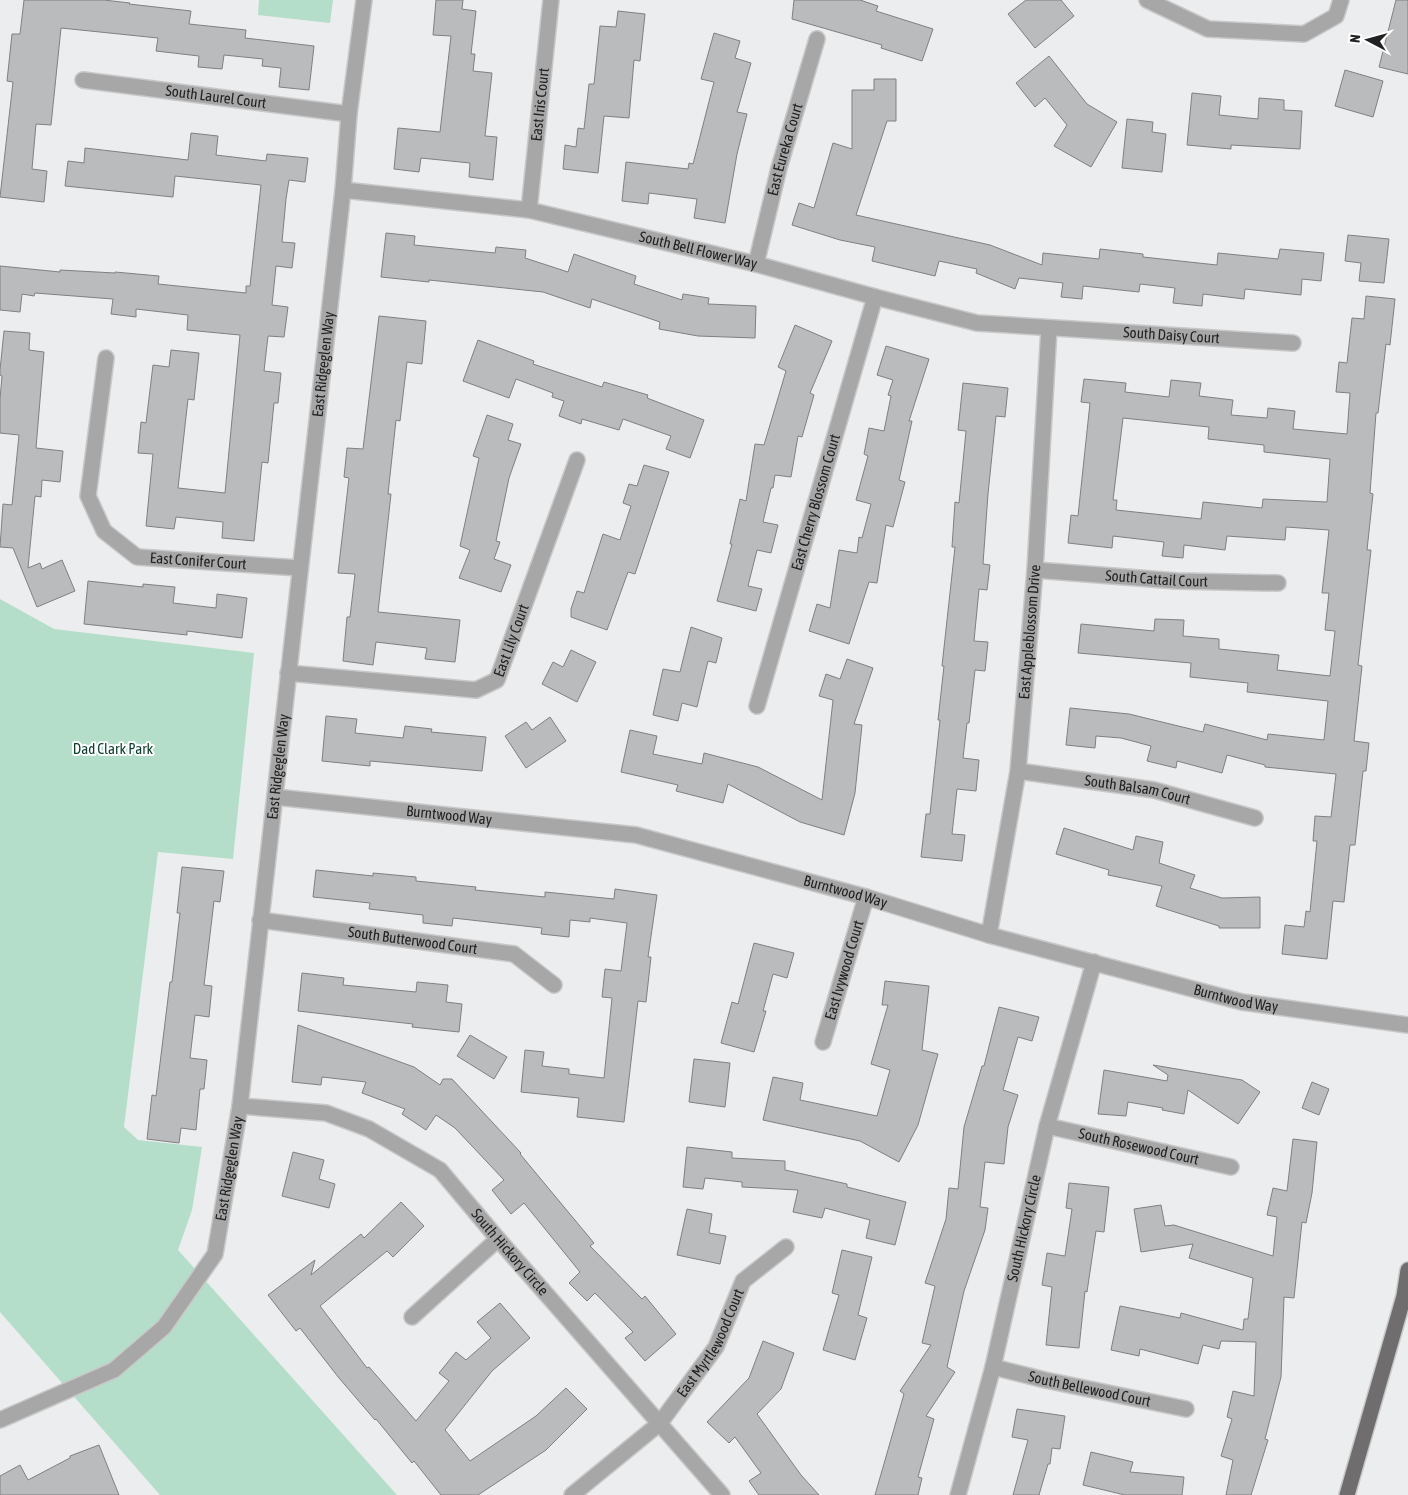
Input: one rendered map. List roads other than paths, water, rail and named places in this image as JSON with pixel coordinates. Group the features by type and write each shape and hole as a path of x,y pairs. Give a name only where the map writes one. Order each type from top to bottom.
{"main road":[{"path":"1347,1495 1404,1296 1408,1270"}],"street":[{"name":"East Ridgeglen Way","path":"0,1420 114,1370 164,1327 215,1254 240,1106 343,190 349,114 364,0"},
{"name":"East Iris Court","path":"529,210 551,0"},
{"path":"1148,0 1208,29 1304,34 1336,16 1341,0"},
{"name":"East Eureka Court","path":"756,264 779,168 817,39"},
{"name":"South Laurel Court","path":"83,80 349,114"},
{"name":"South Bell Flower Way","path":"343,190 529,210 756,264 977,323 1049,328"},
{"name":"East Cherry Blossom Court","path":"757,706 875,297"},
{"name":"South Daisy Court","path":"1049,328 1293,343"},
{"name":"East Appleblossom Drive","path":"989,934 1018,771 1036,570 1049,328"},
{"name":"East Conifer Court","path":"106,358 88,496 104,531 137,557 300,568"},
{"name":"East Lily Court","path":"288,673 476,690 497,680 577,460"},
{"name":"South Cattail Court","path":"1036,570 1177,581 1278,583"},
{"name":"South Balsam Court","path":"1018,771 1154,790 1255,818"},
{"name":"Burntwood Way","path":"275,797 636,835 989,934 1242,1002 1408,1025"},
{"name":"East Ivywood Court","path":"822,1042 866,898"},
{"name":"South Butterwood Court","path":"260,920 514,954 554,985"},
{"name":"South Hickory Circle","path":"958,1495 993,1367 1047,1126 1094,962"},
{"name":"South Hickory Circle","path":"240,1106 326,1113 368,1129 440,1170 722,1495"},
{"name":"South Rosewood Court","path":"1047,1126 1231,1167"},
{"path":"412,1317 498,1239"},
{"name":"East Myrtlewood Court","path":"572,1495 660,1423 716,1347 743,1281 786,1247"},
{"name":"South Bellewood Court","path":"993,1367 1045,1380 1186,1409"}],"park label":[{"name":"Dad Clark Park","path":"113,749"}]}
